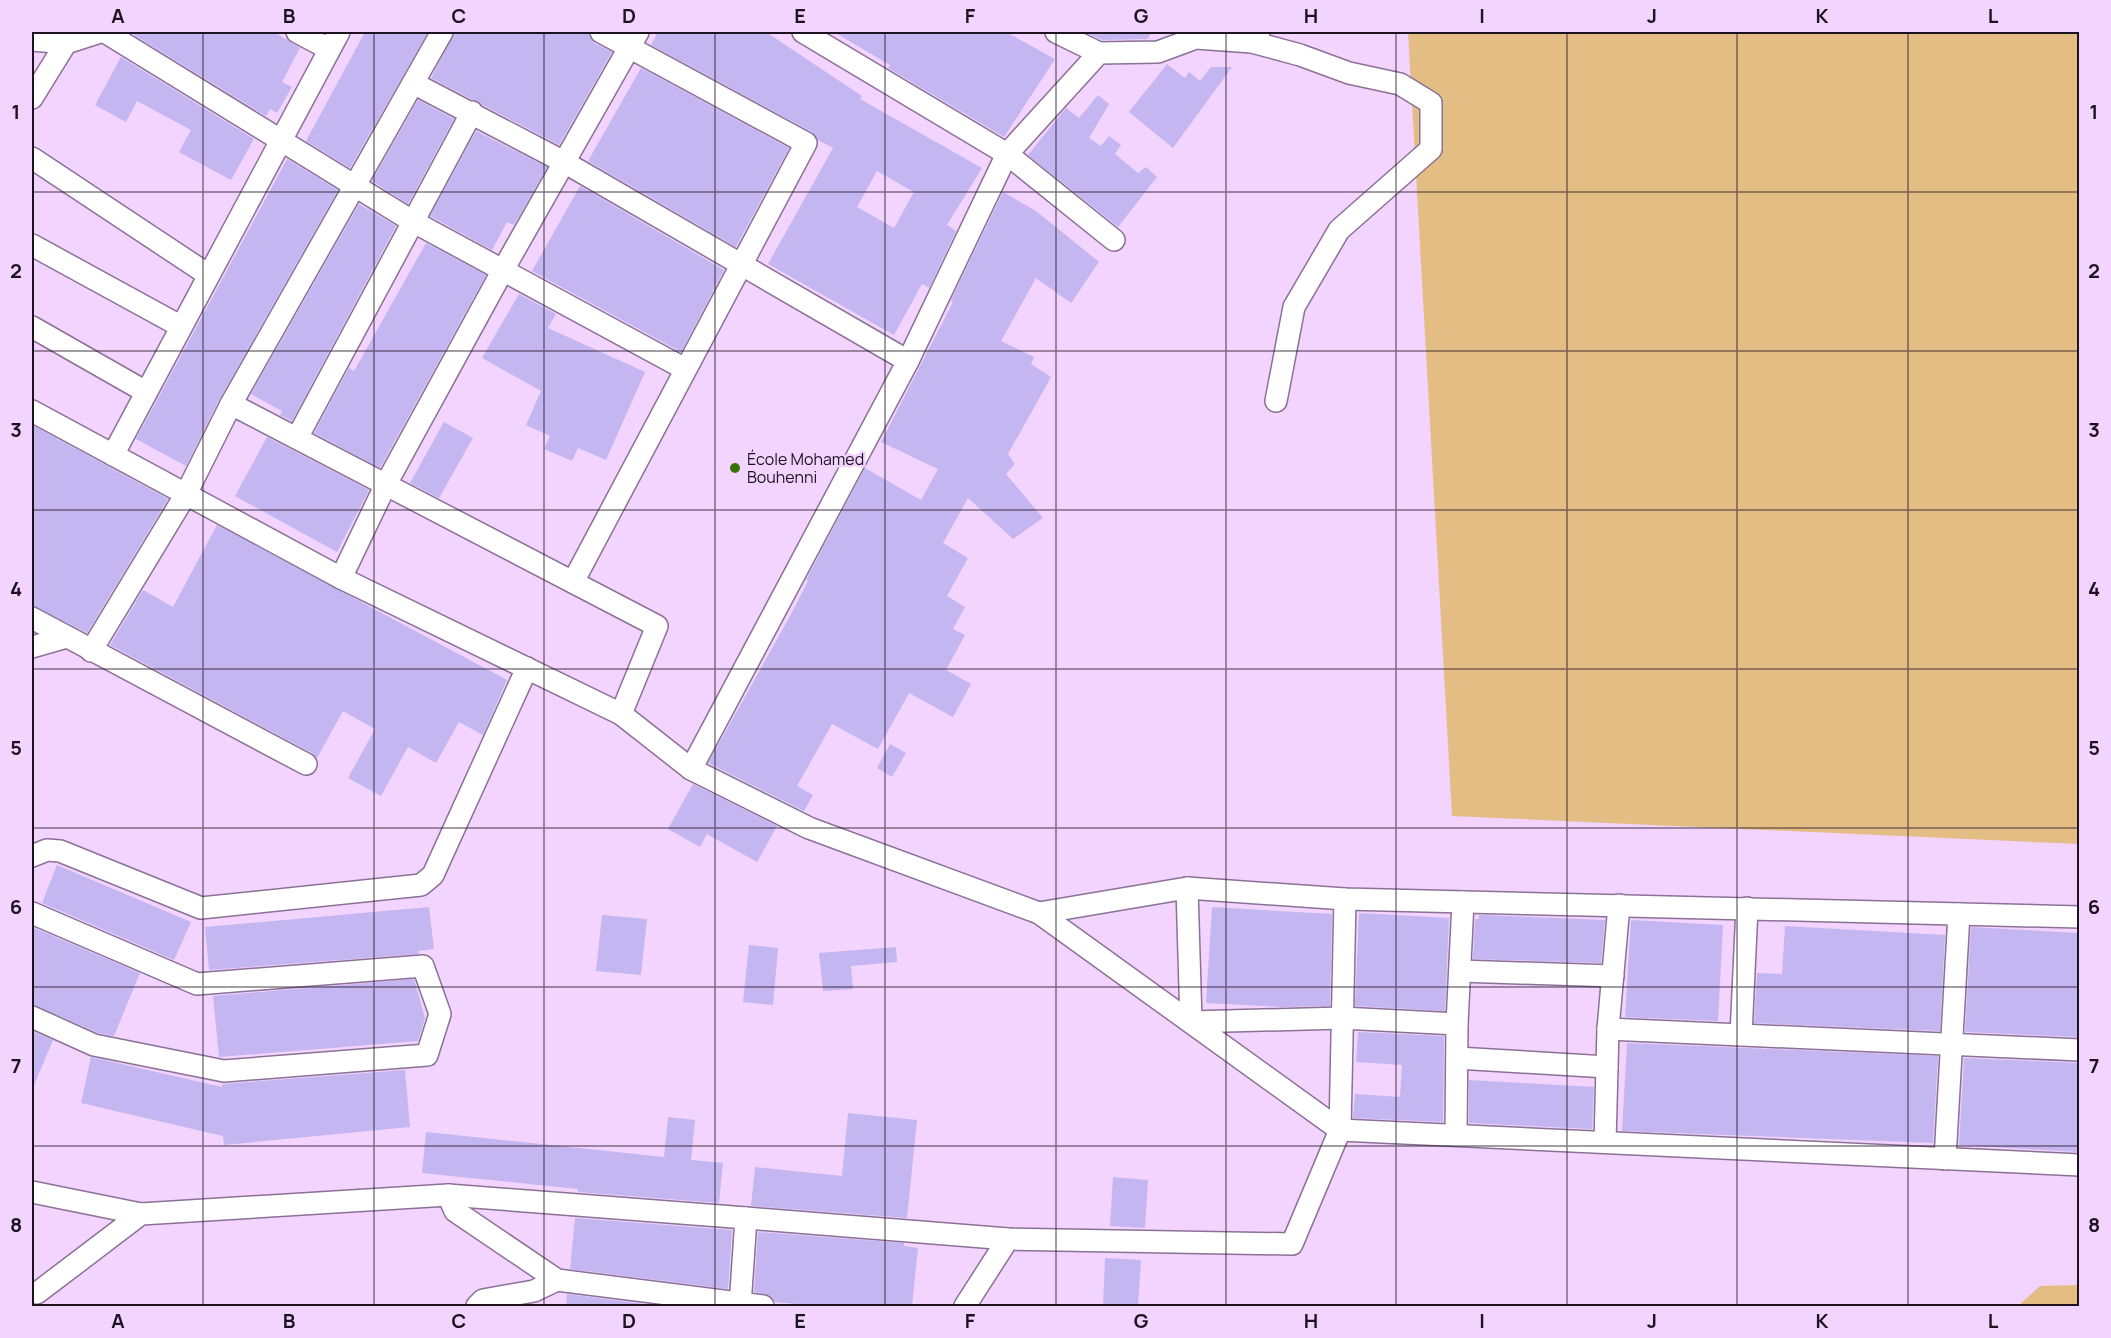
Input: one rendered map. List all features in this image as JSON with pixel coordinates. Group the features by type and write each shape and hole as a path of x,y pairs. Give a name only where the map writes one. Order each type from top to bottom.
{"street":[{"path":"32,40 66,43 100,32"},
{"path":"105,32 412,221 685,369"},
{"path":"113,455 207,274 334,40 297,32"},
{"path":"91,651 186,495 231,404 442,32"},
{"path":"573,582 806,142 633,39 601,32"},
{"path":"803,32 1007,154 1114,240"},
{"path":"1056,32 1099,54 1158,52 1190,35 1256,37 1348,73 1400,84 1431,103 1431,149 1339,230 1294,308 1276,401"},
{"path":"341,578 386,484 633,39"},
{"path":"32,98 66,43"},
{"path":"692,769 908,361 1007,154 1099,54"},
{"path":"413,83 564,162 740,266 908,361"},
{"path":"297,438 472,112"},
{"path":"32,158 207,274"},
{"path":"32,245 180,326"},
{"path":"32,327 146,392"},
{"path":"231,404 657,626 621,714"},
{"path":"32,411 341,578 621,714 692,769 809,828 1039,913 1340,1130 2079,1165"},
{"path":"32,618 306,764"},
{"path":"32,647 67,637"},
{"path":"32,856 47,850 60,851 201,908 421,885 433,875 527,668"},
{"path":"1039,913 1187,888 1345,898 1463,902 2079,916"},
{"path":"1187,888 1191,1022"},
{"path":"32,1192 141,1214 448,1196 1008,1239 1292,1244 1340,1130 1345,898"},
{"path":"1456,1135 1457,1024 1463,902"},
{"path":"1605,1142 1608,1029 1619,905"},
{"path":"1741,1035 1747,908"},
{"path":"32,913 197,984 423,966 440,1014 427,1054 224,1071 94,1046 32,1017"},
{"path":"1945,1159 1959,914"},
{"path":"1460,971 1613,976"},
{"path":"1191,1022 1342,1018 1457,1024"},
{"path":"1608,1029 2079,1050"},
{"path":"1457,1058 1607,1067"},
{"path":"448,1196 455,1210 557,1280 740,1305 763,1306"},
{"path":"33,1289 141,1214"},
{"path":"740,1305 746,1218"},
{"path":"965,1306 1008,1239"},
{"path":"477,1306 483,1300 534,1291 557,1280"}],"shaded area":[{"path":"1408,32 2079,32 2079,844 1452,816"},
{"path":"2079,1285 2079,1306 2018,1306 2040,1286"}],"building":[{"path":"135,32 274,32 300,48 282,82 292,87 277,113 270,109 266,116 134,35"},
{"path":"365,32 428,32 350,168 306,141"},
{"path":"455,32 588,32 594,43 612,52 559,145 431,78"},
{"path":"658,32 766,32 862,96 860,99 982,168 947,225 956,231 929,288 922,284 894,335 768,264 833,148 818,140 812,132 651,45","holes":["877,171 914,192 894,228 857,207"]},
{"path":"834,32 1006,32 1055,59 1004,137 888,68 890,65"},
{"path":"1084,32 1152,32 1147,39 1102,40"},
{"path":"121,57 254,139 231,180 179,152 191,130 137,101 126,122 95,105"},
{"path":"1167,64 1185,78 1189,72 1200,81 1211,67 1232,67 1173,148 1129,112"},
{"path":"641,68 789,148 736,247 588,161"},
{"path":"1098,95 1109,104 1089,138 1101,146 1109,136 1121,145 1115,154 1138,173 1146,167 1157,177 1118,227 1028,155 1066,108 1079,118"},
{"path":"418,100 454,119 408,204 372,181"},
{"path":"476,131 547,167 514,225 507,222 492,250 430,216"},
{"path":"287,159 338,190 220,398 186,466 136,439"},
{"path":"580,186 724,270 681,352 532,271"},
{"path":"1003,192 1036,211 1099,262 1071,303 1036,278 1001,341 1034,357 1031,364 1051,377 1008,454 1015,464 1006,474 1043,518 1013,539 968,498 943,543 968,558 947,596 965,607 953,629 965,635 946,670 971,684 953,717 909,693 878,749 832,724 797,786 813,795 804,811 708,763 789,618 808,581 806,580 865,468 921,500 938,469 881,442 953,302 951,300"},
{"path":"359,204 396,226 292,421 280,415 282,411 251,394"},
{"path":"426,243 486,275 380,468 314,433 349,368 354,371"},
{"path":"519,294 556,314 548,328 645,372 606,460 578,448 572,461 544,449 550,436 526,425 541,391 482,358"},
{"path":"444,422 473,438 439,498 410,483"},
{"path":"32,425 168,499 87,633 32,605"},
{"path":"267,437 369,490 337,552 235,496"},
{"path":"217,525 507,680 483,735 459,722 436,763 408,747 381,796 348,778 375,729 343,711 317,758 312,753 110,645 143,590 173,607"},
{"path":"890,744 906,753 892,777 877,768"},
{"path":"693,784 777,826 757,862 707,834 700,847 668,829"},
{"path":"57,865 191,922 174,960 42,903"},
{"path":"429,907 434,949 418,951 419,954 209,970 205,927"},
{"path":"1212,907 1332,914 1330,1006 1281,1007 1206,1003"},
{"path":"1359,913 1449,918 1445,1011 1355,1006"},
{"path":"602,915 647,919 641,975 596,971"},
{"path":"1479,915 1605,920 1601,963 1473,959 1475,919 1479,919"},
{"path":"1631,920 1723,925 1718,1021 1625,1017"},
{"path":"1785,926 1945,935 1940,1031 1754,1023 1757,973 1782,974"},
{"path":"32,927 140,973 114,1036 98,1033 32,1004"},
{"path":"1971,927 2079,933 2079,1037 1965,1032"},
{"path":"749,945 778,948 773,1005 743,1002"},
{"path":"896,947 897,962 851,966 853,989 823,991 819,953"},
{"path":"414,979 425,1018 418,1041 219,1057 213,996"},
{"path":"32,1031 53,1040 32,1090"},
{"path":"1358,1032 1444,1036 1443,1122 1353,1118 1355,1094 1400,1097 1402,1065 1356,1062"},
{"path":"1627,1043 1938,1056 1933,1143 1622,1131"},
{"path":"91,1057 222,1087 222,1084 405,1070 410,1127 224,1145 223,1136 81,1103"},
{"path":"1964,1058 2079,1063 2079,1152 1959,1145"},
{"path":"1469,1080 1594,1087 1592,1129 1469,1123"},
{"path":"848,1113 917,1120 907,1218 751,1206 755,1167 842,1176"},
{"path":"668,1117 695,1120 691,1160 723,1163 719,1203 578,1192 578,1189 422,1173 426,1132 664,1157"},
{"path":"1113,1177 1148,1180 1145,1228 1110,1226"},
{"path":"575,1218 732,1230 728,1289 570,1269"},
{"path":"758,1232 904,1243 904,1246 918,1248 912,1306 820,1306 775,1302 770,1296 754,1292"},
{"path":"1105,1258 1141,1260 1138,1306 1103,1306"},
{"path":"567,1294 659,1306 566,1306"}],"place":[{"name":"École Mohamed Bouhenni","path":"735,468"}]}
